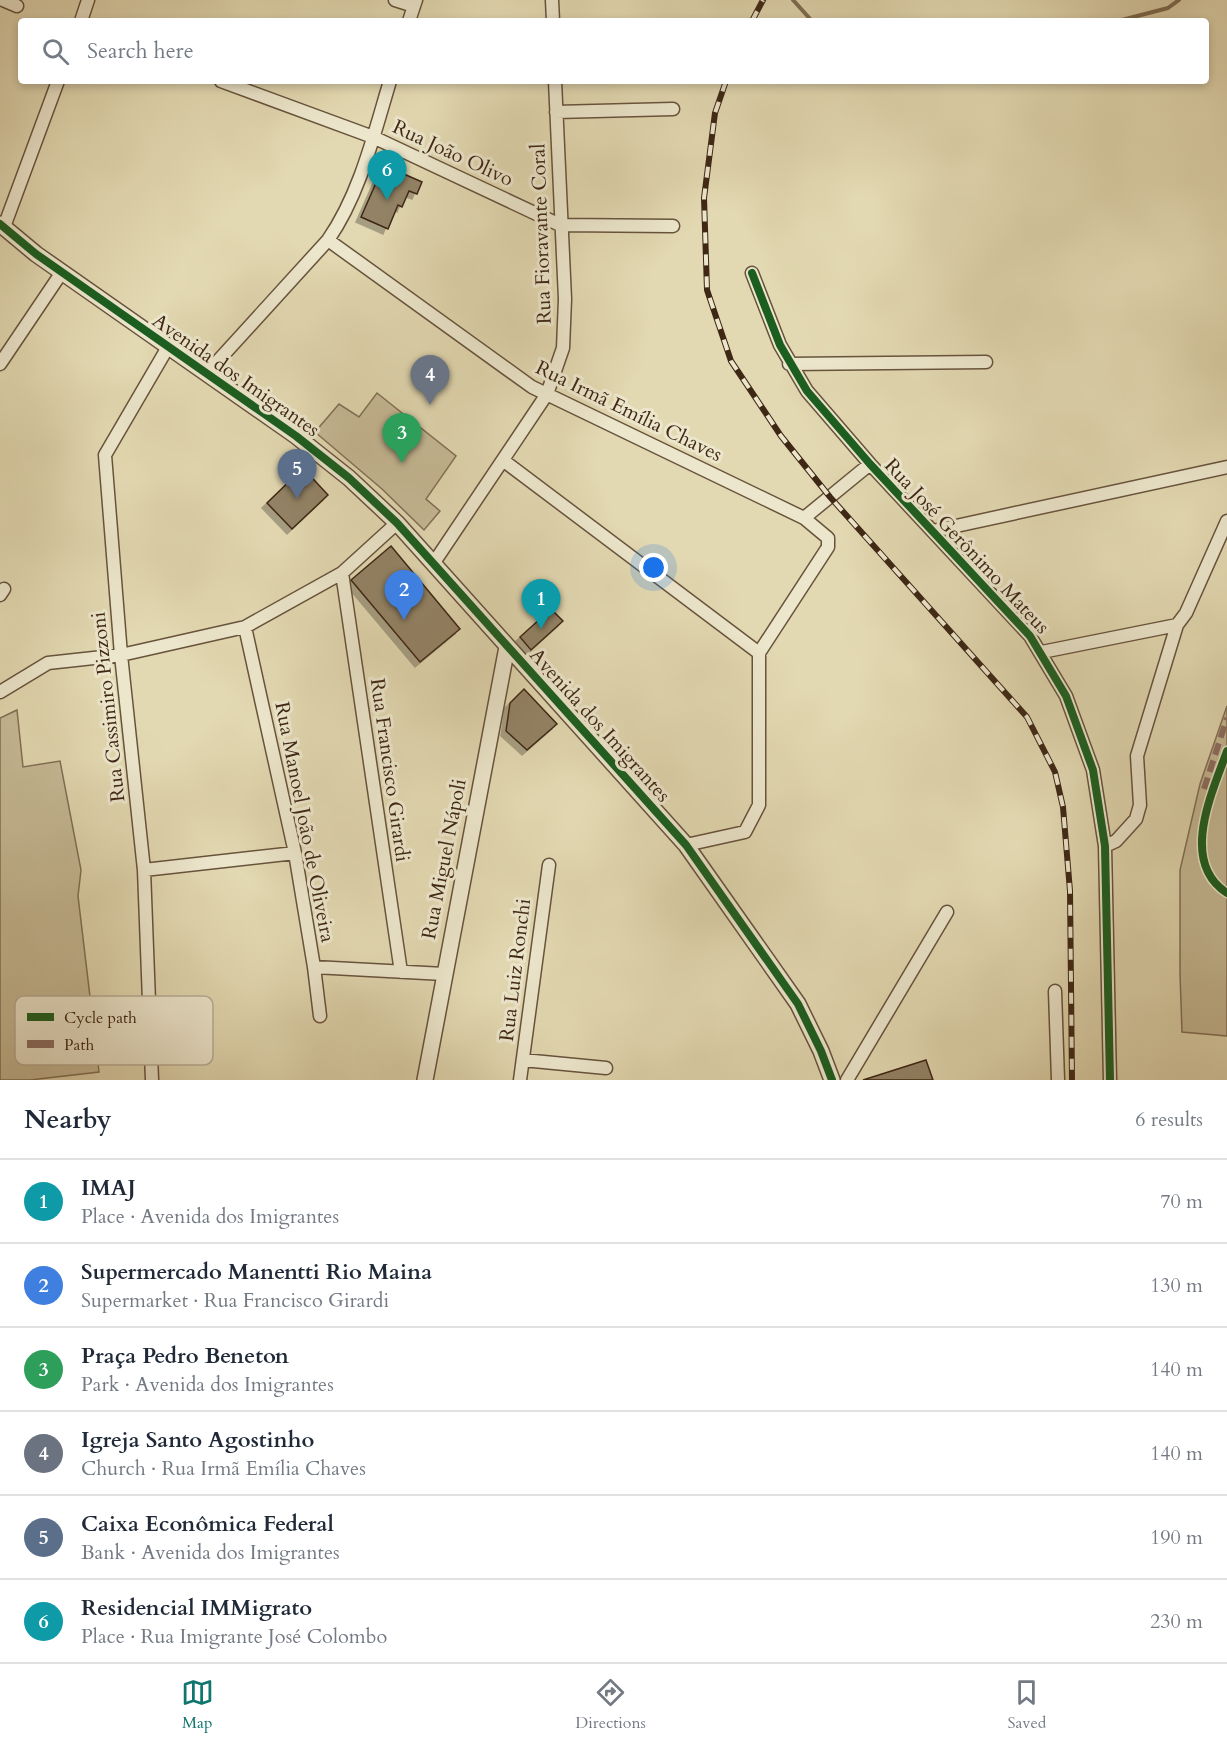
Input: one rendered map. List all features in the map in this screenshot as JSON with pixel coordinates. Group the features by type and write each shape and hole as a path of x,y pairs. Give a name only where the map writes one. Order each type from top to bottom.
{"street":[{"path":"3,0 17,6"},
{"path":"82,18 88,0"},
{"path":"395,0 415,3 410,18"},
{"path":"552,0 552,18"},
{"path":"2,225 57,84"},
{"name":"Rua João Olivo","path":"229,84 373,137 560,225 673,226"},
{"path":"206,374 328,240 341,221 373,137 389,84"},
{"name":"Rua Fioravante Coral","path":"433,564 547,394 562,348 565,299 555,84"},
{"path":"556,112 673,109"},
{"name":"Avenida dos Imigrantes","path":"2,225 62,272 324,457 397,524 686,845 798,1004 821,1051 832,1080"},
{"name":"Rua Irmã Emília Chaves","path":"328,240 532,387 804,518 828,538 828,547 759,653"},
{"path":"0,364 62,272"},
{"name":"Rua José Gerônimo Mateus","path":"752,273 789,364 827,416 1042,652 1066,696 1093,771 1105,846 1110,1080"},
{"name":"Rua Cassimiro Pizzoni","path":"149,996 144,870 121,655 105,455 168,347"},
{"path":"789,364 986,362"},
{"path":"504,461 759,653 759,805 745,832 686,845"},
{"path":"804,518 870,464"},
{"path":"933,531 1227,467"},
{"path":"1105,846 1116,841 1136,819 1140,805 1137,756 1177,625 1186,613 1227,521"},
{"path":"0,692 48,663 121,655 245,627 342,573 397,524"},
{"name":"Rua Francisco Girardi","path":"342,573 401,972"},
{"path":"1042,652 1177,625"},
{"name":"Rua Manoel João de Oliveira","path":"245,627 295,853 314,967 444,974"},
{"name":"Rua Miguel Nápoli","path":"426,1080 507,647"},
{"path":"144,870 295,853"},
{"name":"Rua Luiz Ronchi","path":"520,1080 549,865"},
{"path":"847,1080 948,912"},
{"path":"314,967 320,1016"},
{"path":"1055,992 1058,1080"},
{"path":"523,1060 606,1068"},
{"name":"Rua Cassimiro Pizzoni","path":"151,1065 152,1080"}],"shaded area":[{"path":"377,393 456,456 426,499 440,511 424,530 382,489 315,432 339,404 359,417"},
{"path":"1227,706 1227,1036 1182,1032 1180,870 1200,784"},
{"path":"17,710 23,767 60,761 81,870 78,896 90,996 15,996 15,1065 98,1065 99,1072 30,1080 0,1080 0,718"}],"building":[{"path":"381,164 422,182 417,194 409,191 402,207 398,205 388,229 361,217 379,176 376,174"},
{"path":"303,468 328,495 292,529 267,503"},
{"path":"391,546 460,629 420,662 351,580"},
{"path":"551,609 563,621 531,650 520,637"},
{"path":"524,689 557,724 527,750 506,731 510,703"},
{"path":"926,1060 933,1080 863,1080"}],"waterway":[{"path":"793,0 809,18"},
{"path":"1130,18 1168,8 1179,0"}],"railway":[{"path":"754,18 763,0"},
{"path":"725,84 715,113 704,198 707,290 731,361 781,436 830,497 1027,717 1055,772 1063,807 1070,891 1072,1080"}],"marked path":[{"path":"1204,789 1227,718"}],"cycle path":[{"path":"0,224 36,254 296,436 349,478 397,523 686,845 798,1004 821,1051 832,1080"},
{"path":"752,273 780,345 807,391 870,464 1030,636 1066,696 1093,770 1105,846 1110,1080"},
{"path":"1227,751 1208,806 1203,826 1202,846 1205,864 1213,880 1227,893"}],"place":[{"name":"Residencial IMMigrato","path":"387,200"},
{"name":"Igreja Santo Agostinho","path":"430,405"},
{"name":"Praça Pedro Beneton","path":"402,463"},
{"name":"Caixa Econômica Federal","path":"297,499"},
{"name":"Supermercado Manentti Rio Maina","path":"404,620"},
{"name":"IMAJ","path":"541,629"}]}
